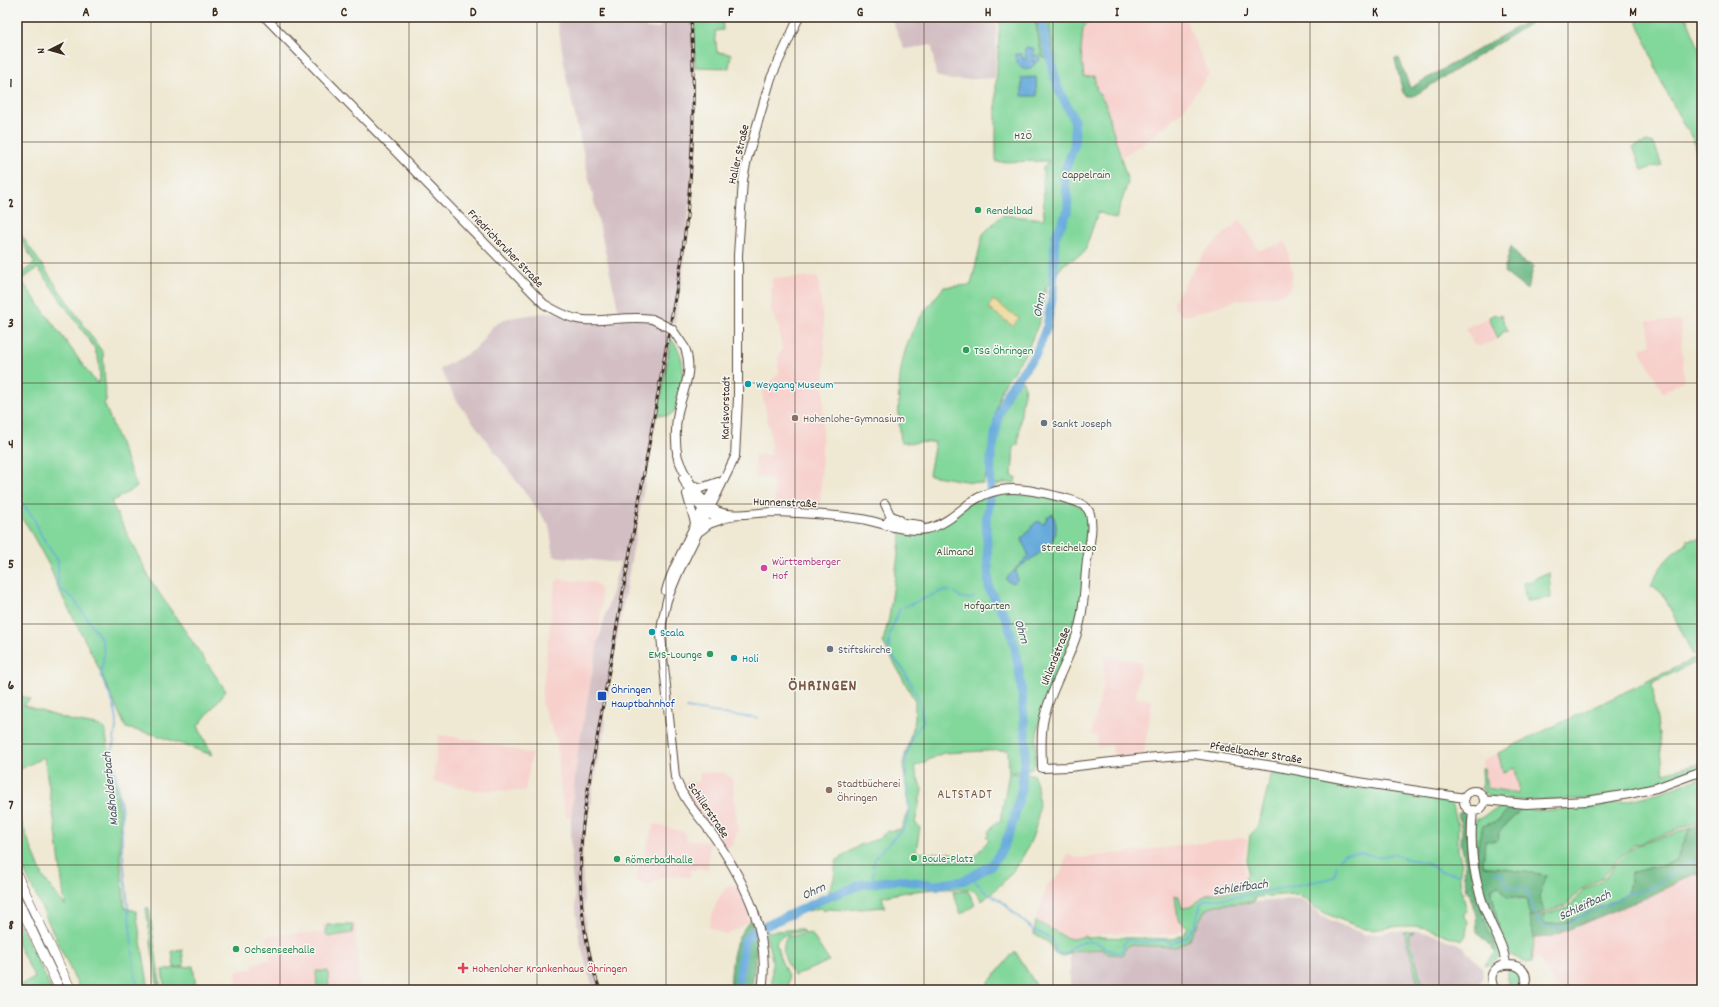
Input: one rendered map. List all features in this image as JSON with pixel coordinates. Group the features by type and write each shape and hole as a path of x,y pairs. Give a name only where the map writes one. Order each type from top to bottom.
{"highway":[{"path":"17,875 71,990"},
{"path":"17,899 60,990"}],"main road":[{"name":"Friedrichsruher Straße","path":"265,17 544,304 558,313 586,320 633,317 652,319 672,329 685,348 688,356 689,373 677,421 675,437 677,455 680,469 688,490 707,508"},
{"name":"Haller Straße","path":"737,304 740,218 744,171 771,78 800,17"},
{"name":"Karlsvorstadt","path":"707,508 735,457 737,444 737,304"},
{"name":"Friedrichsruher Straße","path":"677,455 681,466 707,508"},
{"path":"680,469 696,523"},
{"path":"692,485 701,488 722,480"},
{"name":"Hunnenstraße","path":"861,519 898,528 913,530 927,528 937,525 986,493 997,489 1018,488 1043,493 1085,505"},
{"path":"885,504 887,510 894,518 910,524"},
{"name":"Uhlandstraße","path":"1042,768 1041,744 1044,717 1076,638 1081,616 1091,529 1090,512 1085,505"},
{"path":"707,508 718,518 727,518"},
{"name":"Hunnenstraße","path":"707,508 718,512 741,514 794,513 875,519 910,524 937,525"},
{"name":"Schillerstraße","path":"707,508 696,523 668,582 664,599 661,636 675,777 688,804 714,836 737,875 757,920 762,936 765,960 763,989"},
{"name":"Schillerstraße","path":"664,611 679,571 698,533 707,508"},
{"path":"698,533 709,524 741,514"},
{"name":"Pfedelbacher Straße","path":"1042,768 1069,767 1194,754 1352,781 1465,798"},
{"path":"1484,800 1526,804 1587,801 1656,788 1702,771"},
{"path":"1476,791 1482,794 1484,800 1481,808 1473,810 1467,807 1465,798 1468,793 1476,791"},
{"path":"1473,810 1472,839 1476,878 1481,897 1505,952 1506,964"},
{"path":"1495,990 1492,983 1493,975 1499,966 1506,964 1516,965 1523,972 1525,982 1523,990"}],"shaded area":[{"path":"557,17 644,17 646,28 660,28 659,17 693,17 695,52 695,152 682,282 675,324 664,319 663,324 662,330 671,338 603,716 606,723 603,739 601,740 583,841 582,866 588,943 601,990 594,990 579,936 571,864 571,816 577,757 598,642 620,563 554,556 549,525 455,398 440,369 472,351 479,345 493,326 508,318 551,312 621,322 566,76"},
{"path":"891,17 997,17 995,78 952,80 936,76 932,45 904,49"},
{"path":"1089,17 1184,17 1209,74 1180,114 1150,138 1122,157 1105,103 1097,91 1094,76 1084,77 1081,51 1083,27 1089,21"},
{"path":"1240,219 1259,250 1286,242 1292,271 1291,288 1286,293 1279,295 1238,300 1190,315 1181,315 1174,307 1175,304 1173,302 1205,252"},
{"name":"Hohenlohe-Gymnasium","path":"818,277 824,327 825,359 820,509 775,506 773,478 756,477 755,455 771,455 770,434 762,392 779,373 778,356 782,349 779,327 771,311 772,278"},
{"path":"1489,317 1498,339 1479,347 1473,344 1466,328"},
{"path":"1647,321 1680,321 1684,380 1663,393 1640,349 1651,344"},
{"path":"559,579 593,582 599,586 602,600 598,642 577,757 571,817 566,818 562,801 557,741 542,704 555,583"},
{"path":"1105,656 1141,662 1136,697 1152,700 1144,754 1114,758 1112,746 1098,747 1097,737 1091,734 1103,686"},
{"path":"439,735 479,741 532,754 525,791 473,790 433,782"},
{"path":"1498,753 1503,772 1515,767 1519,793 1487,788 1482,761"},
{"path":"699,772 724,773 732,779 738,830 732,845 726,848 690,800 685,782 700,782"},
{"path":"654,824 685,832 686,840 709,842 708,869 696,868 696,870 690,870 690,877 664,876 648,886 635,881"},
{"path":"1243,838 1247,840 1244,860 1247,891 1208,894 1190,907 1182,908 1179,896 1178,919 1185,925 1179,933 1155,935 1109,933 1073,939 1067,938 1036,921 1047,885 1060,875 1067,854 1077,858 1090,857"},
{"path":"1696,873 1702,876 1702,990 1558,990 1553,985 1539,957 1532,962 1534,938 1550,937 1650,896"},
{"path":"733,885 738,888 748,909 748,922 726,935 708,927 717,901 727,886"},
{"path":"1299,899 1315,909 1322,917 1366,935 1394,931 1418,931 1461,945 1482,967 1483,975 1479,985 1475,987 1476,990 1070,990 1070,951 1103,949 1128,945 1176,947 1189,940 1205,910 1216,905"},
{"path":"323,925 356,925 360,990 238,990 236,971 253,969 253,963 270,960 267,936 323,932"}],"green space":[{"path":"693,17 722,17 723,30 715,31 717,52 731,54 729,68 695,67"},
{"path":"1000,17 1035,17 1037,31 1055,60 1050,28 1052,17 1089,17 1090,21 1083,28 1081,51 1084,77 1094,76 1097,91 1105,103 1128,182 1116,219 1098,212 1084,253 1064,264 1046,287 1040,320 1027,351 1002,388 995,413 988,469 983,484 929,475 935,442 901,443 899,386 903,358 913,330 923,314 944,287 971,285 983,234 1002,215 1044,219 1043,168 1049,161 996,162 996,86"},
{"path":"1035,17 1052,17 1050,28 1055,61 1042,57"},
{"path":"1531,17 1540,17 1412,97 1408,97 1403,93 1395,59 1399,58 1410,88 1519,26"},
{"path":"1636,17 1686,17 1702,55 1702,196 1698,159 1693,140 1684,126 1659,77"},
{"path":"1647,142 1654,144 1662,165 1642,170 1633,147"},
{"path":"17,229 103,353 106,401 104,403 137,487 111,502 151,581 226,691 198,726 212,755 156,735 126,728 95,660 59,590 50,567 27,525 17,514 17,277 35,263 17,234","holes":["38,268 94,347 99,362 100,378 97,384 21,280"]},
{"path":"1511,246 1523,262 1534,266 1527,290 1504,272"},
{"path":"1495,314 1497,316 1501,315 1508,331 1503,332 1498,339 1489,317"},
{"path":"671,339 681,356 683,374 682,383 675,411 668,416 658,415"},
{"path":"1021,376 1025,388 1018,445 1014,445 1012,476 1016,477 1015,483 1003,483 992,486 995,442 1001,416 1012,390"},
{"name":"Hofgarten","path":"995,488 1068,499 1090,512 1081,616 1041,714 1036,740 1035,765 1032,768 1011,773 1032,774 1035,779 1039,809 1036,825 1024,854 1015,867 1005,880 982,901 976,892 970,889 937,889 914,891 882,897 885,907 846,910 828,909 823,911 821,908 803,912 802,907 827,895 834,879 836,861 860,845 878,839 888,831 901,829 909,808 903,763 915,720 915,701 883,642 889,618 902,528 927,529","holes":["1008,750 1009,773 1000,822 996,822 988,832 989,834 986,837 989,840 975,856 967,859 950,853 935,854 916,852 920,827 915,823 922,790 914,767 943,753"]},
{"path":"1702,538 1702,651 1693,655 1662,592 1650,586 1669,557 1687,544 1687,540"},
{"path":"1549,573 1551,598 1526,601 1523,583"},
{"path":"1702,655 1702,659 1652,683 1664,773 1702,763 1702,768 1655,785 1587,799 1526,801 1490,797 1485,794 1481,787 1483,785 1482,768 1484,768 1487,788 1519,793 1515,768 1503,772 1498,753"},
{"path":"17,695 31,699 23,705 69,720 101,726 105,730 120,813 120,856 125,908 136,911 150,990 80,990 24,870 17,854 17,812 43,877 65,906 56,831 44,757 17,771"},
{"path":"1277,771 1327,780 1326,785 1342,788 1379,789 1452,802 1458,826 1458,850 1462,865 1460,869 1460,881 1467,911 1464,914 1464,917 1468,921 1466,935 1462,941 1426,928 1414,926 1400,926 1373,930 1364,929 1324,913 1300,896 1294,894 1255,897 1254,902 1216,905 1205,910 1189,940 1176,947 1128,945 1122,955 1108,954 1103,949 1070,951 1070,954 1063,956 1055,954 1049,943 1034,934 1036,921 1067,938 1074,939 1085,936 1087,938 1174,939 1184,934 1188,927 1178,919 1175,896 1179,896 1182,908 1190,907 1208,894 1247,891 1245,877 1248,873 1247,860 1250,835 1258,827 1271,775"},
{"path":"1702,777 1702,821 1634,845 1618,859 1605,875 1580,891 1566,906 1545,912 1539,897 1546,875 1483,866 1485,841 1499,832 1521,809 1567,809 1613,804 1636,799"},
{"path":"1501,808 1508,809 1499,820 1483,826 1480,835 1476,862 1476,819 1480,819 1488,813"},
{"path":"1508,809 1521,809 1499,832 1497,841 1485,841 1483,866 1547,875 1539,897 1545,912 1530,916 1526,898 1507,897 1498,885 1491,889 1500,934 1480,882 1477,854 1483,826 1499,820"},
{"path":"1462,810 1465,814 1468,832 1468,858 1470,870 1496,952 1477,933 1476,915 1469,892 1467,892 1463,870 1466,867 1461,843 1462,830 1458,813"},
{"path":"1466,815 1468,817 1469,837 1502,955 1489,965 1485,964 1496,952 1474,889 1470,868"},
{"path":"1702,823 1702,876 1696,873 1650,896 1550,937 1534,938 1530,917 1545,914 1544,925 1564,923 1628,894 1631,873 1676,861 1690,828"},
{"path":"1690,828 1676,861 1631,873 1628,894 1564,923 1543,925 1545,914 1568,908 1583,891 1607,877 1614,866 1629,851 1638,845"},
{"path":"1498,885 1518,899 1526,898 1534,938 1532,962 1527,963 1509,954 1500,934 1491,889"},
{"path":"968,891 975,905 961,914 953,892"},
{"path":"146,908 149,908 161,990 158,990"},
{"path":"17,919 52,990 17,990 17,987 35,978 17,943"},
{"path":"751,920 757,945 752,990 730,990 732,962 736,944 744,928"},
{"path":"327,925 353,925 352,933 328,937 326,935"},
{"path":"800,929 805,932 782,936 776,942 780,958 789,978 788,990 774,990 772,987 772,959 765,932"},
{"path":"1404,932 1415,932 1408,935 1424,990 1420,990"},
{"path":"811,933 829,961 794,976 786,962 784,953 784,943 786,937"},
{"path":"182,949 184,966 174,968 172,951"},
{"path":"1015,951 1039,990 982,990"},
{"path":"193,966 196,988 165,990 162,970"},
{"path":"1508,967 1520,976 1521,982 1517,990 1508,990"},
{"path":"316,971 328,971 329,990 317,990"}],"sand":[{"path":"993,300 1019,318 1013,326 988,308"}],"water":[{"path":"1026,47 1033,48 1035,53 1031,56 1038,55 1040,60 1036,63 1032,59 1035,65 1033,65 1031,69 1023,69 1016,63 1016,54 1022,54 1022,58 1025,59 1026,54 1024,52"},
{"path":"1036,77 1037,96 1022,96 1022,81 1020,78"},
{"path":"1053,514 1056,527 1052,540 1042,551 1016,569 1017,580 1014,583 1007,581 1006,579 1028,556 1022,539 1035,523 1038,521 1043,524 1045,523 1047,517"}],"waterway":[{"name":"Ohrn","path":"738,990 744,941 753,932 825,898 863,884 899,880 935,885 962,881 992,865 1003,848 1011,829 1021,792 1026,745 1021,682 1014,643 1006,618 989,589 986,522 990,499 991,457 999,414 1008,391 1036,354 1047,326 1053,293 1055,237 1067,213 1068,201 1064,178 1065,170 1074,146 1075,132 1074,119 1058,89 1040,17"},
{"name":"Maßholderbach","path":"17,497 33,517 41,535 58,561 58,587 73,598 102,640 104,654 101,675 114,706 117,720 112,754 122,812 122,849 138,990"},
{"path":"904,607 942,591 950,591"},
{"path":"955,592 960,597 971,599 974,597"},
{"path":"889,636 900,608"},
{"path":"889,638 889,649"},
{"path":"890,652 904,671 919,699 923,721 921,726 915,732"},
{"path":"686,708 720,713"},
{"path":"722,714 758,718"},
{"path":"908,799 906,758 910,742 914,734"},
{"path":"880,853 884,847 902,831 907,822 909,815 908,801"},
{"name":"Schleifbach","path":"1340,859 1344,854 1363,853 1377,857 1394,854 1400,857"},
{"path":"873,867 875,857 878,855"},
{"name":"Schleifbach","path":"1402,858 1425,862 1441,872 1458,874"},
{"name":"Schleifbach","path":"1493,872 1503,874 1508,887 1527,889 1539,924 1545,927 1565,927 1573,920 1619,899 1626,894 1640,892 1655,885 1688,863 1696,862 1702,871"},
{"name":"Schleifbach","path":"971,877 985,892 1000,900 1033,930 1052,939 1056,953 1067,954 1072,947 1090,942 1102,945 1111,951 1116,952 1122,951 1124,943 1128,940 1143,942 1164,940 1172,944 1187,936 1195,925 1201,903 1206,900 1242,896 1328,879 1334,876 1337,865"},
{"path":"873,871 874,882"}],"railway":[{"path":"600,990 592,966 583,918 580,869 583,820 682,258 691,168 693,107 691,17"}],"place":[{"name":"Rendelbad","path":"978,210"},
{"name":"TSG Öhringen","path":"966,350"},
{"name":"Weygang Museum","path":"748,384"},
{"name":"Hohenlohe-Gymnasium","path":"795,418"},
{"name":"Sankt Joseph","path":"1044,423"},
{"name":"Württemberger Hof","path":"764,568"},
{"name":"Scala","path":"652,632"},
{"name":"Stiftskirche","path":"830,649"},
{"name":"EMS-Lounge","path":"710,654"},
{"name":"Holi","path":"734,658"},
{"name":"Öhringen Hauptbahnhof","path":"602,696"},
{"name":"Stadtbücherei Öhringen","path":"829,790"},
{"name":"Boule-Platz","path":"914,858"},
{"name":"Römerbadhalle","path":"617,859"},
{"name":"Ochsenseehalle","path":"236,949"},
{"name":"Hohenloher Krankenhaus Öhringen","path":"463,968"}],"district":[{"name":"ÖHRINGEN","path":"823,684"},
{"name":"ALTSTADT","path":"965,793"}],"park label":[{"name":"H2Ö","path":"1023,135"},
{"name":"Cappelrain","path":"1086,174"},
{"name":"Streichelzoo","path":"1069,547"},
{"name":"Allmand","path":"955,551"}]}
